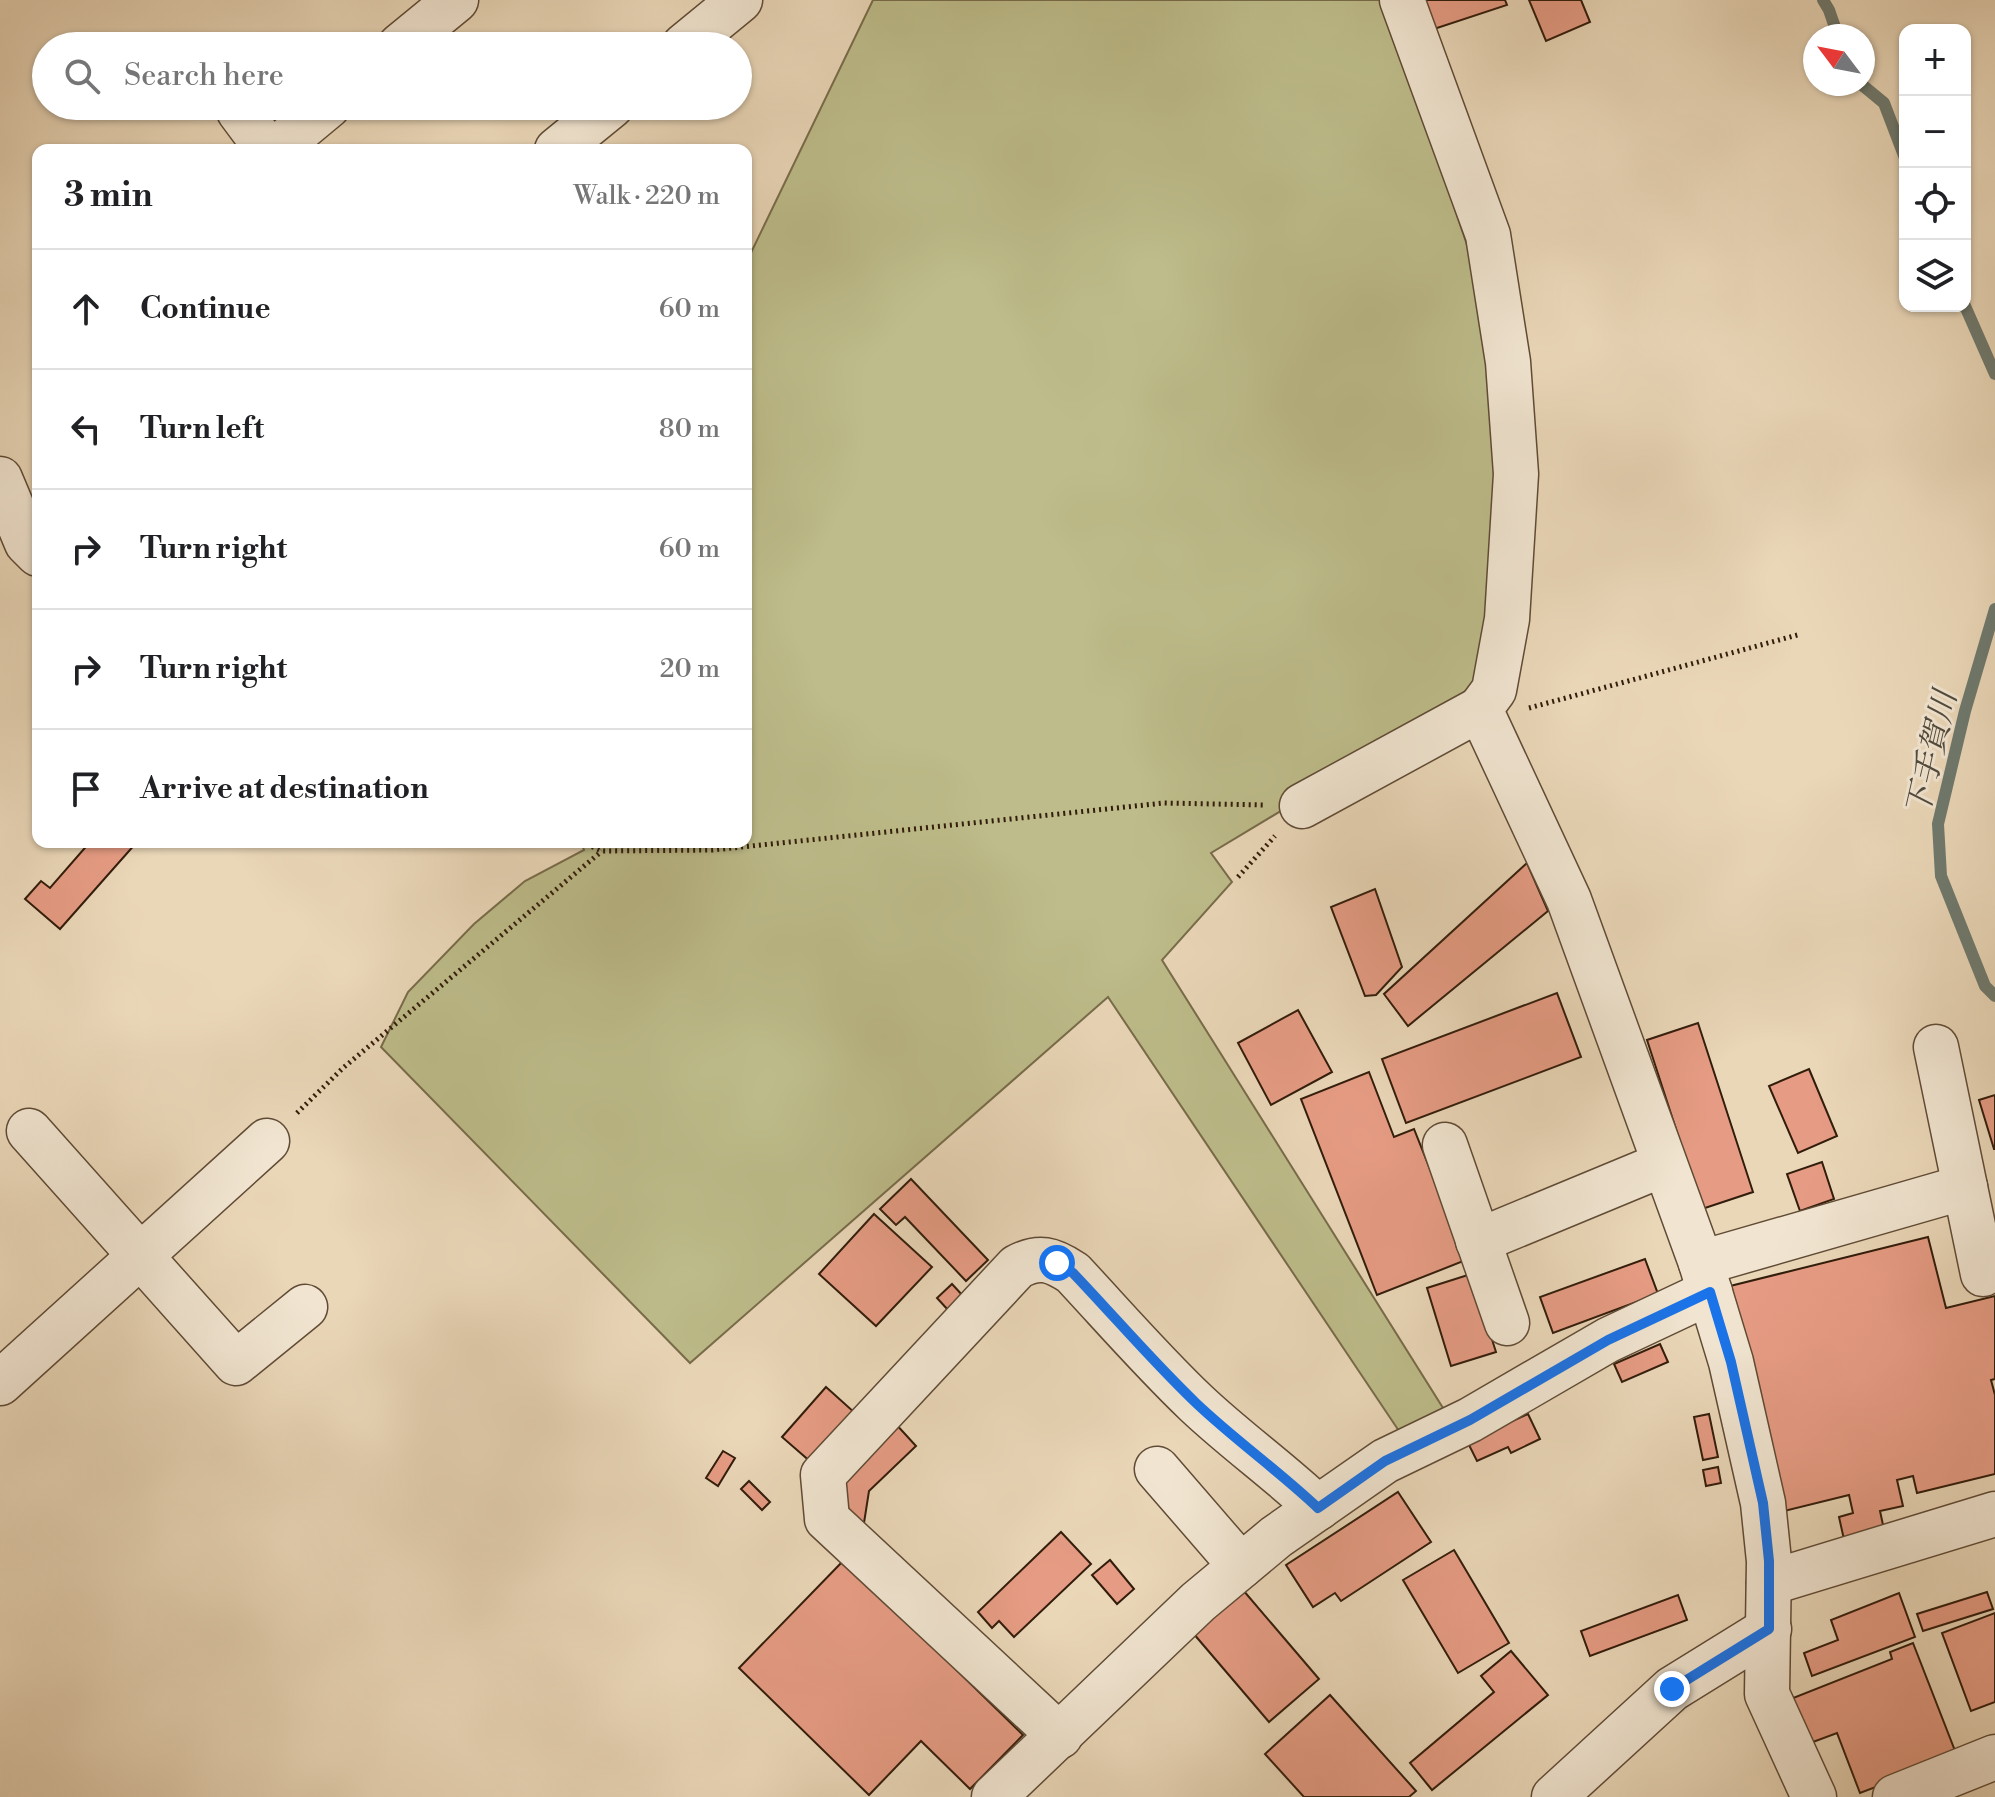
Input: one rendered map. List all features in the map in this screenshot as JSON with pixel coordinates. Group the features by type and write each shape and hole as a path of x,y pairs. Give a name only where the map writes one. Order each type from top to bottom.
{"street":[{"path":"417,32 456,0"},
{"path":"701,32 740,0"},
{"path":"1302,806 1480,709 1494,690 1507,619 1516,474 1508,362 1488,235 1402,0"},
{"path":"246,120 264,144"},
{"path":"282,144 311,120"},
{"path":"564,144 594,120"},
{"path":"0,479 27,543 32,548"},
{"path":"1480,709 1569,900 1705,1278 1731,1362 1763,1503 1769,1583 1767,1694 1814,1797"},
{"path":"1936,1047 1983,1274"},
{"path":"29,1131 236,1363 305,1307"},
{"path":"0,1383 267,1141"},
{"path":"1445,1145 1507,1323"},
{"path":"1478,1241 1664,1164"},
{"path":"994,1797 1198,1602 1276,1537 1385,1461 1470,1420 1608,1340 1705,1278 1965,1187"},
{"path":"1060,1736 827,1519 823,1475 1017,1267 1033,1258 1057,1263 1073,1273 1194,1401 1233,1437 1279,1471 1318,1508"},
{"path":"1157,1469 1241,1566"},
{"path":"1769,1583 1995,1514"},
{"path":"1554,1797 1672,1689 1769,1629"},
{"path":"1895,1797 1995,1757"}],"path":[{"path":"1480,709 1536,708 1801,634"},
{"path":"752,846 1164,803 1302,806"},
{"path":"1238,877 1302,806"},
{"path":"595,848 602,851 732,848"},
{"path":"267,1141 343,1068 602,851"}],"shaded area":[{"path":"873,0 1384,0 1484,295 1501,471 1480,691 1211,853 1232,882 1162,960 1448,1416 1405,1440 1108,997 690,1363 381,1047 408,992 474,924 525,881 583,848 752,848 752,251"}],"building":[{"path":"1421,0 1505,0 1507,5 1431,30"},
{"path":"1529,0 1581,0 1590,22 1546,41"},
{"path":"85,848 132,848 60,929 25,899 41,881 50,888"},
{"path":"1527,863 1548,911 1408,1026 1384,994"},
{"path":"1375,889 1402,967 1376,995 1365,996 1331,907"},
{"path":"1557,993 1581,1057 1406,1123 1382,1059"},
{"path":"1298,1010 1332,1072 1271,1105 1238,1043"},
{"path":"1698,1023 1753,1192 1702,1209 1647,1040"},
{"path":"1809,1069 1837,1136 1798,1153 1769,1086"},
{"path":"1369,1072 1394,1137 1414,1129 1466,1260 1377,1295 1301,1099"},
{"path":"1995,1095 1995,1149 1994,1149 1979,1100"},
{"path":"1822,1162 1834,1199 1800,1211 1787,1174"},
{"path":"911,1179 988,1260 966,1281 905,1217 896,1225 880,1209"},
{"path":"874,1214 932,1267 876,1326 819,1274"},
{"path":"1928,1237 1946,1308 1995,1296 1995,1379 1991,1380 1995,1395 1995,1474 1917,1493 1913,1476 1897,1480 1903,1506 1880,1511 1885,1534 1845,1544 1839,1517 1853,1513 1849,1495 1776,1513 1722,1288"},
{"path":"1645,1259 1658,1294 1553,1333 1540,1297"},
{"path":"1471,1274 1496,1352 1451,1366 1427,1288"},
{"path":"952,1284 964,1297 949,1311 937,1298"},
{"path":"1660,1344 1668,1362 1622,1382 1614,1364"},
{"path":"826,1387 855,1413 812,1463 782,1437"},
{"path":"1528,1414 1540,1439 1511,1453 1508,1447 1477,1461 1467,1441"},
{"path":"1709,1414 1718,1457 1703,1460 1694,1417"},
{"path":"894,1422 916,1446 869,1491 864,1523 846,1518 843,1471"},
{"path":"723,1451 735,1458 718,1486 706,1478"},
{"path":"1718,1467 1721,1483 1706,1486 1703,1470"},
{"path":"749,1481 770,1502 762,1510 741,1489"},
{"path":"1398,1492 1431,1542 1341,1601 1335,1593 1313,1607 1286,1565"},
{"path":"1061,1532 1091,1564 1014,1637 999,1621 992,1628 978,1612"},
{"path":"1454,1550 1509,1643 1458,1673 1403,1580"},
{"path":"844,1560 1023,1735 970,1789 921,1741 869,1795 739,1668"},
{"path":"1110,1560 1134,1589 1117,1604 1092,1575"},
{"path":"1243,1590 1319,1679 1269,1722 1193,1633"},
{"path":"1987,1592 1993,1609 1923,1631 1917,1614"},
{"path":"1899,1593 1915,1637 1812,1676 1804,1653 1838,1640 1831,1620"},
{"path":"1678,1595 1687,1620 1590,1656 1581,1631"},
{"path":"1995,1613 1995,1702 1971,1711 1942,1633"},
{"path":"1913,1643 1957,1756 1860,1793 1837,1733 1805,1745 1788,1700 1892,1659 1890,1652"},
{"path":"1511,1651 1548,1695 1432,1790 1410,1763 1494,1692 1481,1676"},
{"path":"1330,1695 1416,1791 1409,1797 1304,1797 1265,1754"}],"waterway":[{"name":"下手賀川","path":"1823,0 1834,24"},
{"name":"下手賀川","path":"1875,96 1884,103 1899,142"},
{"name":"下手賀川","path":"1968,312 1995,374"},
{"name":"下手賀川","path":"1995,609 1965,711 1938,824 1941,876 1985,986 1995,996"}],"route":[{"path":"1057,1263 1073,1273 1194,1401 1233,1437 1279,1471 1318,1508 1385,1461 1470,1420 1608,1340 1710,1292 1731,1362 1763,1503 1769,1561 1769,1629 1672,1689"}]}
